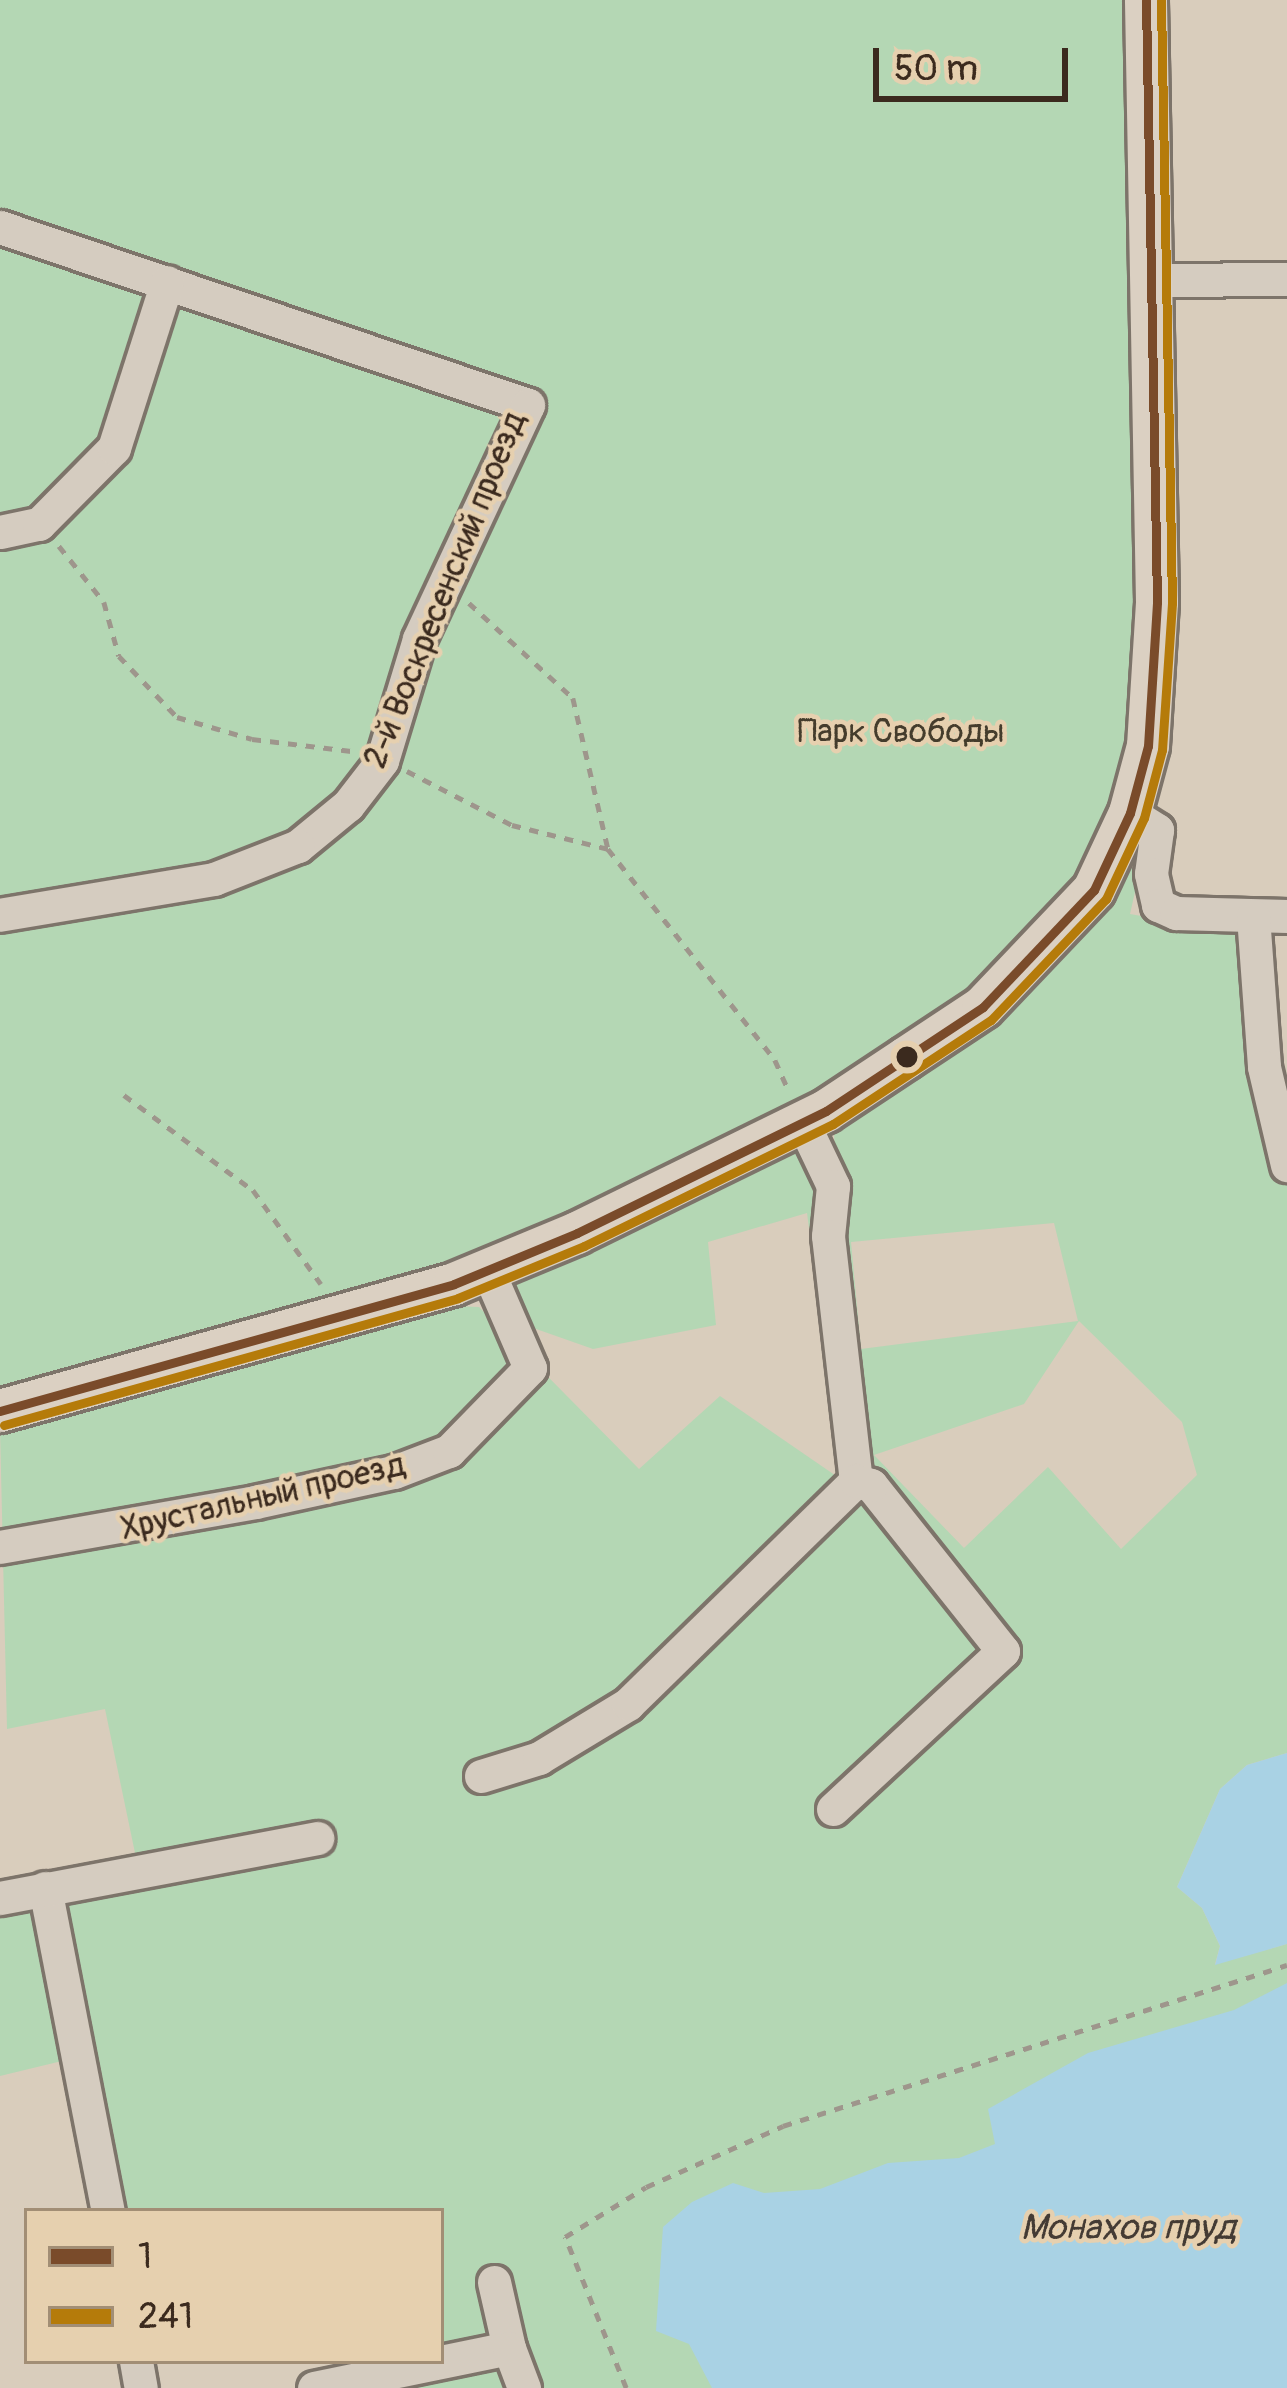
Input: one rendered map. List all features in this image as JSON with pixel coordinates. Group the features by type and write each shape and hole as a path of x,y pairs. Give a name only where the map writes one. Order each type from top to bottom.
{"main road":[{"path":"0,1411 344,1317 488,1271 803,1123 983,1006 1094,890 1130,813 1148,746 1157,602 1146,0"}],"street":[{"name":"2-й Воскресенский проезд","path":"0,227 528,405 419,639 382,761 348,805 298,846 214,879 0,915"},
{"path":"1152,280 1287,279"},
{"path":"0,532 39,524 114,448 167,282"},
{"path":"1130,813 1157,830 1157,905 1176,914 1270,916 1264,1067 1287,1165"},
{"path":"803,1123 833,1186 828,1236 856,1481"},
{"name":"Хрустальный проезд","path":"0,1546 255,1502 394,1472 449,1451 530,1368 488,1271"},
{"path":"833,1809 1004,1651 871,1485 856,1481"},
{"path":"481,1776 539,1758 628,1704 856,1481"},
{"path":"0,1898 317,1838"},
{"path":"45,1888 107,2208"},
{"path":"494,2282 524,2388"},
{"path":"444,2361 509,2348"},
{"path":"314,2388 431,2364"}],"path":[{"path":"39,524 104,602 119,656 177,718 382,761 512,825 608,850"},
{"path":"446,584 573,698 608,850 775,1060 803,1123"},
{"path":"124,1095 253,1190 344,1317"},
{"path":"626,2388 565,2237 646,2187 783,2126 1287,1965"}],"green space":[{"name":"Парк Свободы","path":"0,0 1136,0 1147,602 1135,733 1086,880 974,993 818,1098 475,1262 0,1393"},
{"path":"1130,867 1139,874 1130,914 1237,933 1260,953 1287,1121 1287,1753 1247,1765 1220,1789 1177,1887 1202,1908 1220,1946 1215,1964 1287,1944 1287,2388 372,2388 444,2364 444,2208 121,2208 66,2060 0,2076 0,1881 135,1853 105,1709 7,1729 0,1428 454,1306 479,1307 639,1469 720,1396 842,1480 807,1213 708,1242 716,1325 593,1349 522,1324 509,1301 514,1279 791,1145 835,1176 834,1127 998,1019 1091,926","holes":["1054,1223 1078,1321 861,1349 851,1242","1079,1321 1182,1422 1197,1475 1121,1549 1048,1467 964,1548 874,1455 1024,1404"]}],"water":[{"path":"1287,1753 1287,1944 1215,1965 1220,1946 1202,1908 1177,1887 1220,1789 1247,1765"},
{"name":"Монахов пруд","path":"1287,1983 1287,2388 712,2388 689,2344 656,2331 663,2227 692,2202 733,2183 764,2193 820,2189 888,2163 959,2158 995,2144 988,2109 1088,2053 1234,2010"}],"transit line":[{"name":"1","path":"0,1411 454,1284 577,1233 826,1111 983,1007 1094,890 1130,813 1148,746 1157,602 1146,0"},
{"name":"241","path":"4,1425 458,1298 584,1246 833,1124 991,1020 1106,899 1144,818 1162,750 1172,603 1161,0"}]}
